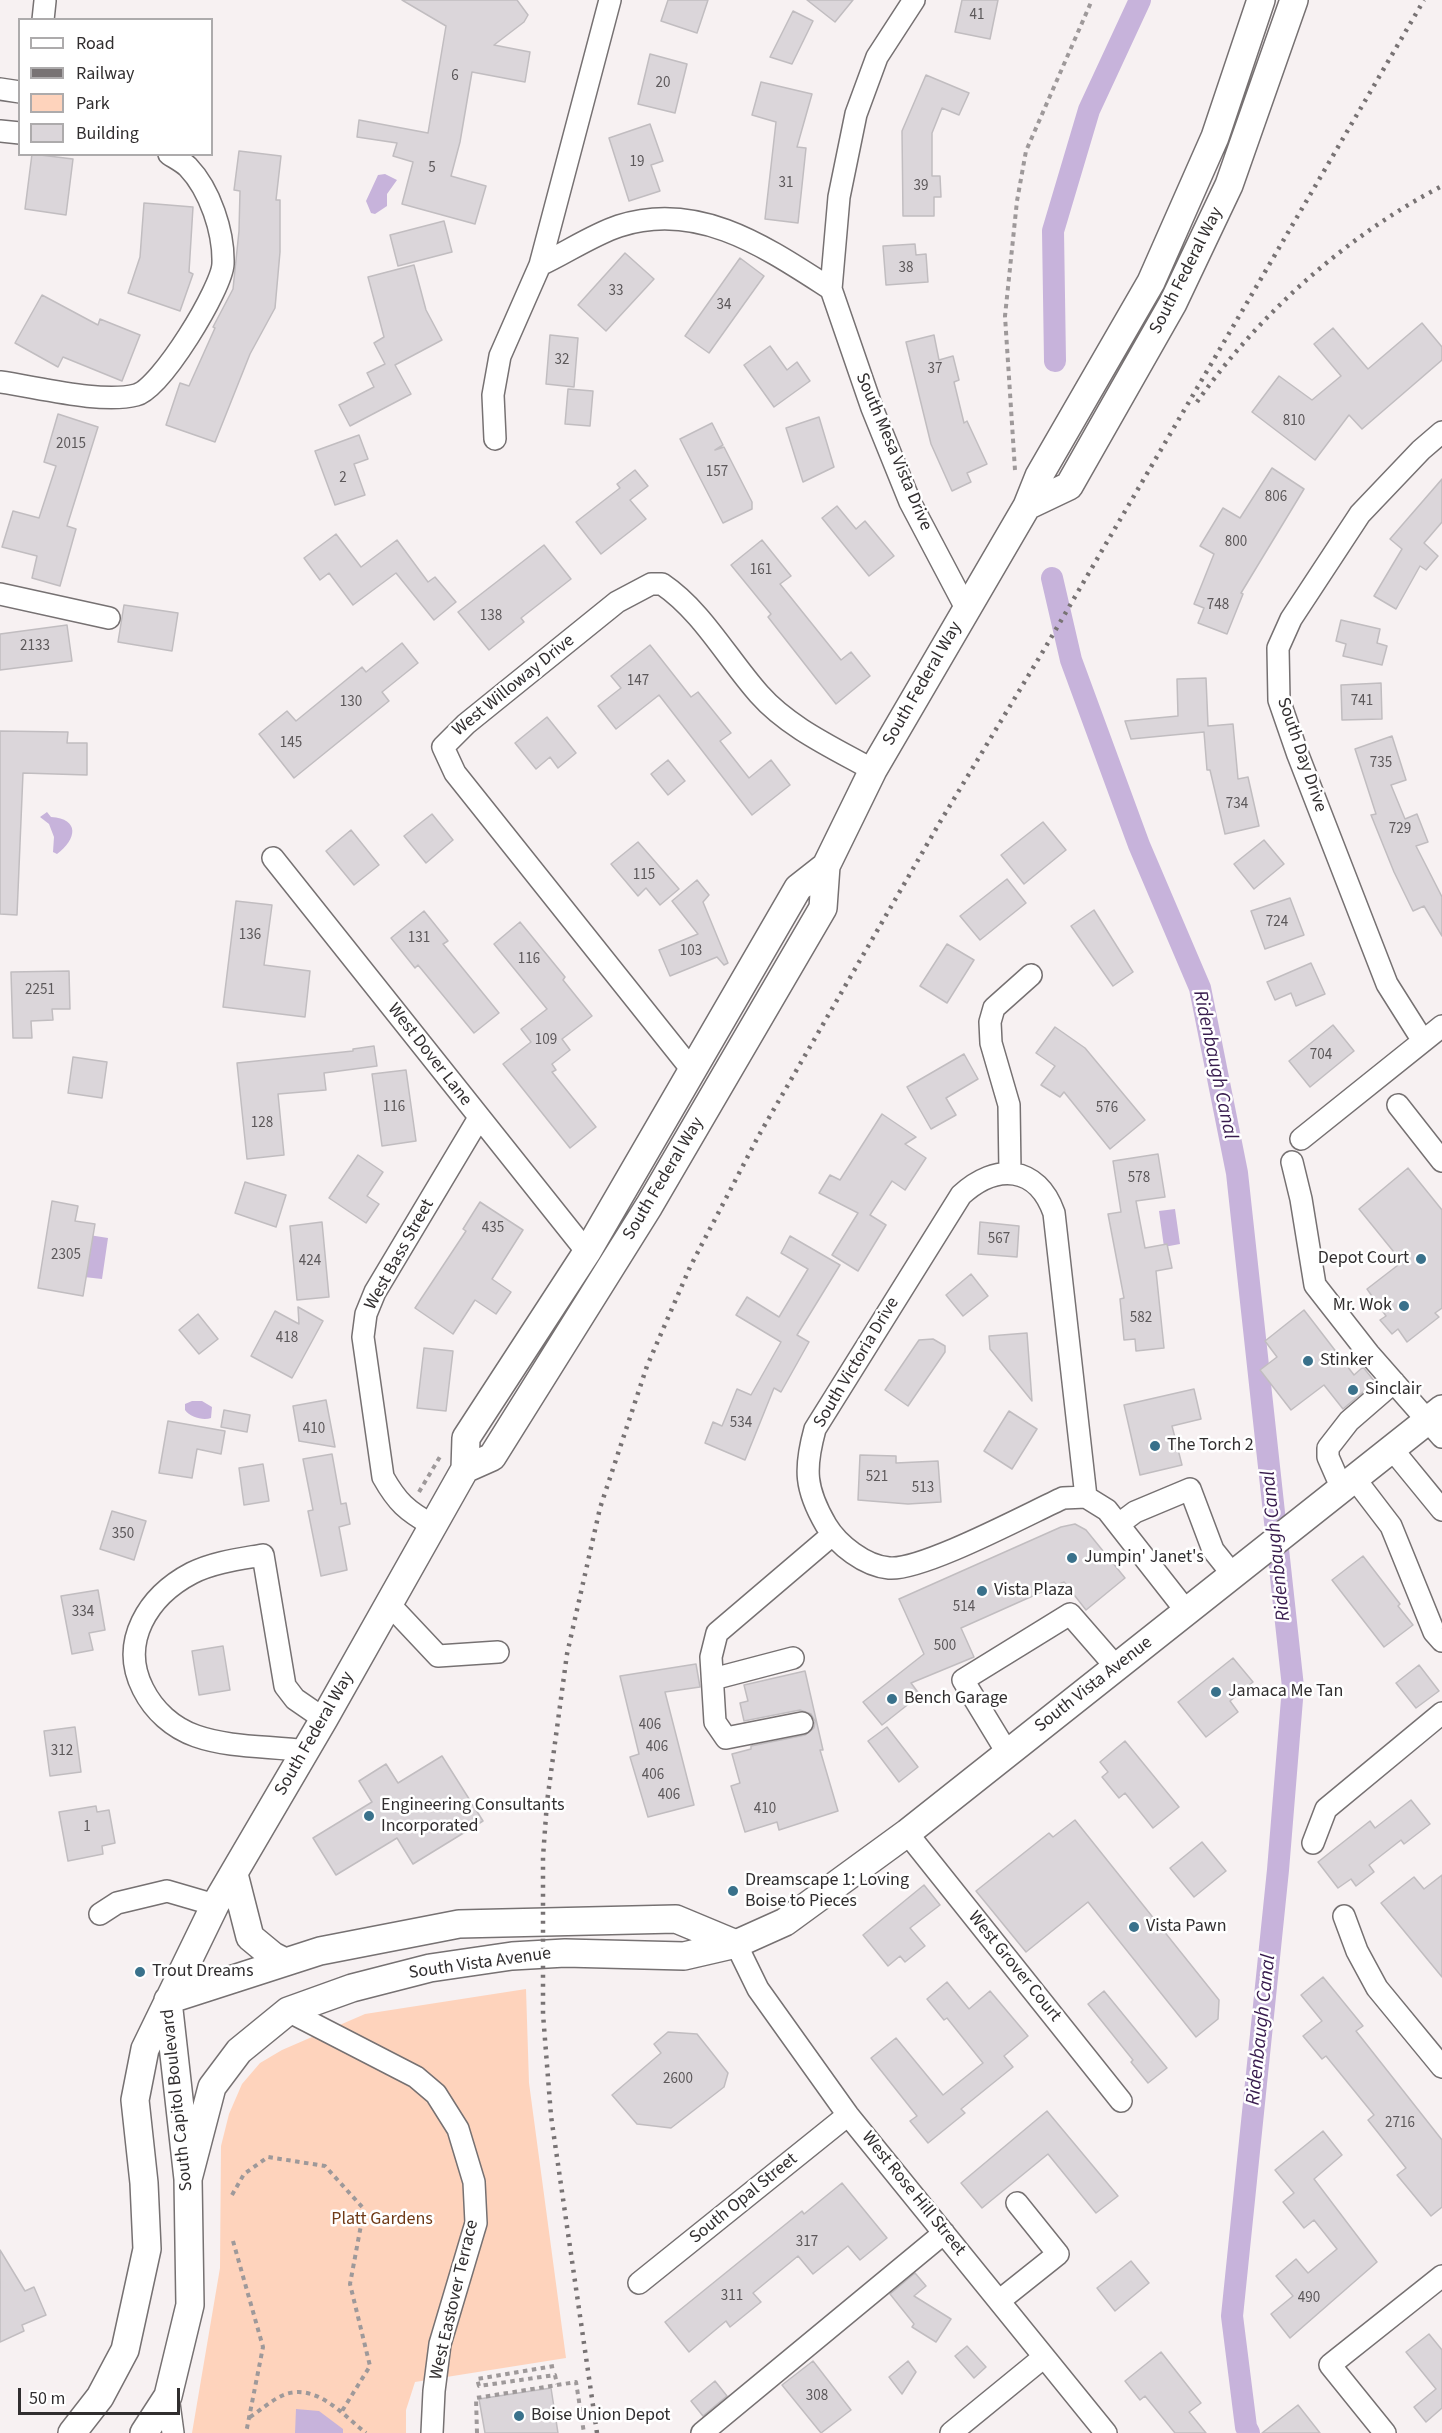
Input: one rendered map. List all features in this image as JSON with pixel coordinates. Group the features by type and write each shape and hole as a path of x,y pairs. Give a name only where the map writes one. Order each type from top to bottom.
{"main road":[{"name":"South Federal Way","path":"465,1469 492,1457 649,1206 823,908 826,866 873,770 1027,506 1039,476 1151,282 1215,137 1261,0"},
{"name":"South Federal Way","path":"1027,506 1069,486 1173,303 1229,185 1294,0"},
{"name":"South Federal Way","path":"168,2000 215,1905 390,1605 432,1525 465,1469 466,1438 587,1252 798,888 826,866"},
{"name":"South Vista Avenue","path":"188,2179 212,2087 239,2051 288,2011 352,1988 430,1968 512,1956 565,1953 684,1956 736,1944 785,1922 907,1833 1392,1449 1437,1422"},
{"path":"234,1874 250,1937 273,1956 285,1962"},
{"name":"South Vista Avenue","path":"168,2000 285,1962 397,1935 459,1924 501,1921 676,1918 736,1944"},
{"name":"South Capitol Boulevard","path":"144,2433 168,2397 190,2305 188,2179 168,2000"},
{"name":"South Capitol Boulevard","path":"72,2433 100,2397 125,2350 137,2297 147,2249 144,2183 135,2100 145,2049 168,2000"}],"street":[{"path":"495,439 493,395 500,356 540,265 610,0"},
{"name":"South Mesa Vista Drive","path":"914,0 877,57 856,114 838,197 831,289 872,408 910,502 967,610"},
{"path":"0,89 18,92"},
{"path":"0,131 18,133"},
{"path":"0,382 110,398 139,395 164,374 184,344 223,266 219,235 209,197 187,166 172,156"},
{"path":"540,265 616,227 641,220 674,218 717,225 765,247 831,289"},
{"name":"South Day Drive","path":"1423,1041 1387,984 1298,755 1280,700 1278,648 1291,619 1360,514 1421,450 1442,432"},
{"name":"West Willoway Drive","path":"692,1070 455,773 443,747 466,724 616,602 651,584 662,584 694,613 760,695 794,724 873,770"},
{"path":"0,594 109,618"},
{"name":"West Dover Lane","path":"273,858 587,1252"},
{"path":"1031,975 994,1008 990,1022 991,1042 1009,1105 1010,1172 1037,1183 1048,1197 1053,1213 1086,1497 1107,1510 1187,1612"},
{"path":"1301,1139 1442,1026"},
{"path":"1398,1105 1442,1161"},
{"name":"West Bass Street","path":"432,1525 406,1510 383,1477 363,1337 366,1314 375,1292 479,1118"},
{"path":"1292,1162 1301,1199 1315,1286 1394,1382 1437,1422"},
{"name":"South Victoria Drive","path":"1010,1172 991,1174 975,1182 961,1195 815,1429 807,1459 812,1500 832,1535 858,1557 889,1568 928,1561 1064,1498 1086,1497"},
{"path":"1394,1382 1349,1421 1328,1448 1328,1457 1349,1484 1391,1527 1438,1626"},
{"path":"1392,1449 1442,1510"},
{"path":"1119,1524 1135,1512 1190,1489 1213,1550 1243,1568"},
{"path":"802,1723 726,1738 715,1722 711,1657 717,1633 832,1535"},
{"path":"306,1751 218,1741 196,1736 173,1724 152,1707 134,1672 134,1640 142,1621 155,1602 193,1573 214,1564 263,1555 285,1686 295,1699 324,1719"},
{"path":"390,1605 438,1656 498,1652"},
{"path":"1008,1754 963,1680 1070,1614 1117,1668"},
{"path":"713,1679 793,1658"},
{"path":"1313,1843 1326,1809 1442,1713"},
{"name":"West Grover Court","path":"907,1833 1121,2101"},
{"path":"100,1914 117,1903 167,1891 215,1905"},
{"path":"1344,1916 1358,1951 1377,1988 1442,2067"},
{"name":"West Rose Hill Street","path":"736,1944 758,1989 848,2115 1106,2433"},
{"name":"West Eastover Terrace","path":"288,2011 416,2078 436,2094 458,2129 474,2182 476,2223 440,2344 432,2433"},
{"name":"South Opal Street","path":"639,2283 848,2115"},
{"path":"999,2301 1058,2254 1017,2203"},
{"path":"702,2433 944,2233"},
{"path":"1385,2433 1330,2365 1442,2276"},
{"path":"951,2433 1044,2357"},
{"path":"168,2397 173,2433"}],"path":[{"path":"1016,472 1005,316 1017,201 1026,151 1092,0"},
{"path":"232,2195 244,2174 268,2157 325,2166 364,2209 350,2284 370,2366 342,2411"},
{"path":"233,2241 263,2347 246,2433"},
{"path":"554,2366 477,2379 479,2386 555,2374 557,2384"},
{"path":"477,2433 476,2398 576,2382 584,2433"},
{"path":"249,2418 285,2394 307,2392 342,2411 366,2433"}],"green space":[{"name":"Platt Gardens","path":"526,1989 529,2083 566,2358 415,2382 406,2410 406,2433 192,2433 220,2268 221,2146 229,2114 242,2084 260,2063 282,2050 365,2014"}],"shaded area":[{"path":"385,174 397,180 387,194 387,206 375,214 371,213 366,201 378,175"},
{"path":"47,812 51,817 67,822 71,826 72,836 69,842 57,854 53,852 54,837 49,824 40,817"},
{"path":"1175,1209 1180,1244 1164,1247 1159,1211"},
{"path":"89,1235 108,1238 102,1279 84,1277"},
{"path":"202,1401 212,1407 211,1418 201,1419 187,1412 185,1404"},
{"path":"296,2409 319,2411 343,2429 343,2433 295,2433"}],"building":[{"path":"402,0 517,0 528,15 524,22 494,45 530,52 525,82 472,72 460,142 451,176 486,186 475,224 402,204 413,162 393,156 397,143 357,137 359,120 428,133 446,26"},
{"path":"668,0 708,0 697,33 661,21"},
{"path":"807,0 853,0 835,22"},
{"path":"962,0 998,0 990,39 955,32"},
{"path":"793,11 813,21 792,64 770,57"},
{"path":"650,54 687,64 675,113 638,104"},
{"path":"926,75 969,93 959,115 942,108 932,133 932,176 940,176 941,197 934,197 934,216 903,216 902,131"},
{"path":"761,82 812,94 797,147 806,148 798,223 765,219 776,122 752,115"},
{"path":"650,124 663,161 651,165 660,191 629,201 609,138"},
{"path":"239,151 281,156 276,200 280,200 280,252 275,308 250,354 215,442 166,425 180,383 189,386 215,328 213,327 233,289 239,231 240,191 234,190"},
{"path":"32,156 73,159 66,215 25,209"},
{"path":"144,203 193,207 189,272 193,274 180,311 128,293 140,257"},
{"path":"444,221 452,252 398,266 390,235"},
{"path":"915,244 916,255 926,254 928,282 886,285 883,246"},
{"path":"625,253 654,279 606,331 578,305"},
{"path":"740,258 764,276 709,353 685,336"},
{"path":"414,265 426,310 442,340 395,365 411,394 350,426 339,405 374,387 367,373 385,364 374,343 384,337 368,277"},
{"path":"42,295 98,325 100,319 140,335 122,381 63,357 58,367 15,343"},
{"path":"1422,323 1442,347 1442,360 1362,429 1349,415 1315,460 1252,412 1279,376 1312,400 1341,376 1314,344 1333,328 1368,369"},
{"path":"550,335 578,338 574,387 546,384"},
{"path":"934,335 939,360 953,356 959,380 954,382 964,423 967,421 987,464 967,473 971,482 952,491 931,444 906,342"},
{"path":"770,346 787,370 797,362 810,381 774,407 744,365"},
{"path":"568,389 593,391 590,426 565,424"},
{"path":"58,414 98,427 67,526 76,529 60,586 32,578 37,556 2,547 13,511 39,518 56,466 44,462"},
{"path":"819,417 834,467 803,482 786,428"},
{"path":"712,423 723,445 715,450 724,447 752,502 752,509 723,523 680,439"},
{"path":"359,435 368,459 354,464 365,495 335,505 315,451"},
{"path":"1272,468 1304,489 1241,593 1243,594 1227,634 1198,623 1204,608 1194,604 1214,554 1200,546 1223,508 1240,518"},
{"path":"635,470 648,486 630,500 646,519 601,554 576,522 620,488 617,484"},
{"path":"1442,479 1442,522 1424,543 1438,556 1426,570 1420,566 1396,609 1374,596 1402,549 1390,539"},
{"path":"837,506 856,529 865,521 894,556 869,576 822,518"},
{"path":"336,534 361,567 397,540 428,582 435,577 456,602 434,620 396,573 353,605 329,573 320,580 304,558"},
{"path":"762,540 791,576 780,584 841,660 851,652 870,676 836,704 768,617 771,614 731,565"},
{"path":"544,545 571,579 521,618 524,622 489,650 458,612"},
{"path":"124,605 178,613 172,651 118,642"},
{"path":"1341,620 1380,629 1377,643 1387,646 1382,665 1343,656 1346,644 1336,641"},
{"path":"67,625 72,661 0,670 0,634"},
{"path":"402,643 418,663 382,692 389,701 294,778 259,734 287,711 296,721 362,667 366,672"},
{"path":"650,645 691,697 698,692 731,733 720,741 749,778 771,760 790,785 752,815 659,695 616,729 598,706 621,688 611,676"},
{"path":"1206,678 1208,726 1233,724 1238,779 1248,777 1259,826 1225,834 1210,770 1207,770 1204,732 1131,739 1125,721 1178,716 1177,679"},
{"path":"1381,683 1382,719 1342,720 1341,685"},
{"path":"547,717 576,753 558,768 550,757 536,769 515,743"},
{"path":"0,731 68,732 67,743 87,743 87,775 23,773 17,915 0,914"},
{"path":"1392,736 1406,780 1391,785 1405,819 1417,814 1428,842 1416,846 1442,897 1442,936 1424,906 1413,911 1371,815 1376,814 1355,749"},
{"path":"668,760 685,781 668,795 651,774"},
{"path":"432,814 453,840 426,863 404,836"},
{"path":"1043,822 1066,850 1024,884 1001,855"},
{"path":"351,830 379,865 354,885 326,851"},
{"path":"1264,840 1284,864 1254,889 1234,864"},
{"path":"638,842 679,889 660,905 646,888 638,896 611,864"},
{"path":"1007,879 1026,903 980,940 960,916"},
{"path":"697,880 709,895 703,902 728,963 724,965 717,957 670,976 659,950 698,934 672,901"},
{"path":"1290,898 1304,935 1265,949 1251,911"},
{"path":"236,901 272,905 264,965 310,971 305,1017 223,1007"},
{"path":"1094,910 1133,972 1113,986 1071,926"},
{"path":"424,911 448,941 443,944 499,1013 474,1033 418,965 415,968 391,938"},
{"path":"520,922 565,977 563,980 592,1016 562,1039 570,1050 552,1064 556,1070 552,1072 596,1127 570,1148 503,1064 531,1042 521,1029 547,1009 494,944"},
{"path":"947,944 974,960 947,1003 920,986"},
{"path":"1311,963 1325,994 1296,1006 1291,993 1275,1000 1267,982"},
{"path":"69,971 70,1009 52,1009 53,1020 31,1021 32,1038 13,1038 11,972"},
{"path":"1333,1025 1354,1051 1310,1087 1289,1061"},
{"path":"1055,1027 1085,1048 1145,1120 1110,1149 1064,1092 1060,1097 1041,1085 1055,1066 1036,1053"},
{"path":"374,1046 377,1066 324,1073 326,1090 278,1094 284,1155 247,1159 237,1063 353,1051 353,1049"},
{"path":"964,1054 978,1079 946,1098 956,1115 931,1129 907,1087"},
{"path":"73,1057 107,1062 102,1098 68,1093"},
{"path":"406,1070 416,1141 382,1146 372,1074"},
{"path":"882,1114 916,1137 905,1144 926,1158 905,1190 892,1181 870,1215 886,1225 858,1271 832,1255 858,1213 819,1193 830,1175 840,1180"},
{"path":"1158,1154 1165,1197 1136,1201 1145,1248 1167,1244 1172,1268 1156,1271 1164,1348 1136,1351 1135,1339 1124,1340 1120,1299 1124,1298 1108,1214 1121,1212 1113,1161"},
{"path":"358,1155 383,1172 367,1196 379,1204 366,1223 329,1198"},
{"name":"Depot Court","path":"1408,1168 1442,1210 1442,1308 1435,1313 1439,1317 1407,1342 1398,1329 1392,1334 1380,1320 1386,1316 1367,1289 1402,1262 1359,1209"},
{"path":"245,1182 286,1195 276,1227 235,1213"},
{"path":"52,1201 78,1206 75,1221 95,1224 83,1296 38,1288"},
{"path":"480,1202 523,1230 492,1279 511,1292 496,1314 475,1300 453,1334 415,1308 466,1231 463,1229"},
{"path":"322,1222 329,1297 297,1300 290,1226"},
{"path":"980,1222 1019,1226 1017,1257 978,1254"},
{"path":"790,1236 840,1265 797,1335 809,1342 781,1392 774,1388 745,1460 705,1443 713,1422 722,1426 737,1389 751,1395 781,1342 736,1315 747,1297 779,1317 808,1269 781,1253"},
{"path":"971,1274 988,1296 963,1316 946,1295"},
{"path":"298,1307 323,1321 292,1378 251,1356 275,1311 299,1324"},
{"name":"Stinker","path":"1304,1310 1354,1375 1363,1367 1375,1382 1343,1409 1324,1385 1291,1410 1260,1370 1277,1357 1265,1341"},
{"path":"198,1314 218,1339 199,1354 179,1330"},
{"path":"1027,1333 1032,1401 990,1349 989,1336"},
{"path":"933,1339 945,1346 945,1352 908,1406 885,1390 919,1340"},
{"path":"424,1348 453,1351 446,1411 417,1408"},
{"name":"The Torch 2","path":"1194,1389 1201,1419 1172,1426 1182,1465 1140,1475 1124,1405"},
{"path":"326,1400 335,1447 299,1441 293,1406"},
{"path":"224,1410 250,1415 247,1432 221,1427"},
{"path":"1009,1411 1037,1429 1012,1469 984,1451"},
{"path":"168,1421 225,1431 221,1454 197,1449 192,1478 159,1473"},
{"path":"332,1454 341,1504 346,1503 350,1524 339,1527 347,1570 321,1576 308,1511 313,1510 303,1459"},
{"path":"860,1455 896,1456 896,1463 938,1461 941,1502 908,1504 858,1500"},
{"path":"263,1464 269,1501 244,1505 239,1468"},
{"path":"112,1511 146,1521 134,1560 100,1549"},
{"name":"Vista Plaza","path":"1075,1524 1086,1530 1125,1578 1086,1610 1064,1582 961,1628 974,1657 911,1683 920,1695 882,1725 863,1702 924,1654 899,1599 1061,1527"},
{"path":"1363,1556 1413,1625 1384,1647 1332,1580"},
{"path":"98,1590 105,1630 89,1633 93,1650 72,1654 61,1596"},
{"path":"223,1646 230,1690 199,1695 192,1651"},
{"name":"Jamaca Me Tan","path":"1233,1658 1253,1682 1230,1701 1238,1712 1206,1737 1178,1702"},
{"path":"696,1664 700,1687 665,1692 694,1805 648,1817 630,1757 639,1754 620,1676"},
{"path":"1419,1665 1439,1691 1416,1708 1396,1683"},
{"path":"805,1671 823,1750 820,1750 838,1811 779,1830 777,1822 745,1832 731,1786 740,1783 732,1754 751,1749 751,1746 805,1735 814,1728 815,1721 811,1714 800,1710 744,1721 740,1703 748,1701 744,1685"},
{"path":"75,1727 81,1772 50,1776 44,1731"},
{"path":"887,1727 918,1767 899,1782 868,1741"},
{"path":"1125,1741 1179,1807 1153,1828 1125,1793 1119,1798 1102,1777 1108,1772 1100,1762"},
{"path":"442,1756 483,1821 413,1864 397,1838 336,1875 313,1838 372,1802 359,1781 386,1764 398,1783"},
{"path":"1411,1800 1430,1824 1404,1844 1401,1840 1369,1865 1374,1872 1356,1886 1351,1879 1338,1888 1318,1862 1370,1821 1375,1828"},
{"path":"96,1806 97,1812 109,1810 115,1843 102,1846 103,1854 68,1861 59,1812"},
{"name":"Vista Pawn","path":"1075,1820 1219,2000 1218,2019 1196,2037 1088,1902 1026,1952 976,1891 1049,1833 1053,1837"},
{"path":"1202,1842 1226,1871 1194,1897 1170,1868"},
{"path":"1442,1875 1442,1977 1381,1903 1414,1877 1424,1889"},
{"path":"924,1885 940,1905 910,1928 925,1946 905,1962 900,1956 888,1966 863,1935"},
{"path":"1323,1977 1363,2026 1356,2031 1442,2140 1442,2207 1431,2216 1397,2175 1406,2168 1368,2120 1374,2115 1326,2056 1322,2059 1303,2036 1322,2021 1301,1995"},
{"path":"947,1982 969,2009 990,1991 1028,2036 1004,2056 1013,2067 961,2109 965,2113 928,2143 910,2121 917,2116 871,2058 896,2038 943,2095 983,2063 947,2018 944,2020 927,1999"},
{"path":"1104,1991 1167,2068 1148,2083 1131,2062 1133,2060 1088,2004"},
{"path":"668,2032 697,2034 728,2073 724,2087 671,2128 637,2124 612,2095 661,2053 654,2044"},
{"path":"1047,2111 1118,2196 1096,2213 1048,2154 982,2208 961,2183"},
{"path":"1323,2131 1342,2155 1314,2179 1377,2262 1290,2338 1271,2314 1293,2296 1276,2276 1296,2259 1308,2273 1337,2249 1314,2220 1304,2228 1283,2202 1294,2193 1275,2170"},
{"path":"842,2183 887,2238 860,2260 848,2246 813,2274 798,2256 753,2293 761,2302 730,2327 726,2321 689,2352 665,2322 802,2211 804,2214"},
{"path":"0,2250 25,2291 34,2287 46,2315 22,2325 24,2331 0,2342"},
{"path":"1131,2261 1149,2283 1115,2311 1097,2288"},
{"path":"915,2273 926,2286 914,2296 951,2319 936,2342 912,2327 914,2324 890,2294"},
{"path":"1429,2334 1442,2350 1442,2408 1426,2422 1414,2407 1436,2389 1406,2352"},
{"path":"967,2346 986,2367 974,2378 955,2356"},
{"path":"1161,2352 1201,2403 1189,2412 1206,2433 1175,2433 1145,2396 1140,2400 1125,2381"},
{"path":"813,2361 851,2410 821,2433 782,2385"},
{"path":"908,2361 916,2372 902,2394 889,2377"},
{"path":"715,2381 727,2396 703,2416 691,2401"},
{"name":"Boise Union Depot","path":"551,2388 558,2433 485,2433 479,2399"},
{"path":"1298,2405 1320,2433 1262,2433"}],"waterway":[{"name":"Ridenbaugh Canal","path":"1055,361 1053,231 1089,110 1140,0"},
{"name":"Ridenbaugh Canal","path":"1052,578 1071,660 1139,845 1200,988 1237,1173 1293,1687 1278,1870 1232,2316 1246,2427 1249,2433"}],"railway":[{"path":"597,2433 551,2116 543,2014 543,1857 547,1802 567,1654 600,1508 647,1366 690,1267 759,1135 940,822 1045,648 1424,0"},
{"path":"1197,402 1248,338 1307,280 1372,228 1442,186"}],"place":[{"name":"Depot Court","path":"1421,1259"},
{"name":"Mr. Wok","path":"1404,1306"},
{"name":"Stinker","path":"1308,1361"},
{"name":"Sinclair","path":"1353,1390"},
{"name":"The Torch 2","path":"1155,1446"},
{"name":"Jumpin' Janet's","path":"1072,1558"},
{"name":"Vista Plaza","path":"982,1591"},
{"name":"Jamaca Me Tan","path":"1216,1692"},
{"name":"Bench Garage","path":"892,1699"},
{"name":"Engineering Consultants Incorporated","path":"369,1816"},
{"name":"Dreamscape 1: Loving Boise to Pieces","path":"733,1891"},
{"name":"Vista Pawn","path":"1134,1927"},
{"name":"Trout Dreams","path":"140,1972"},
{"name":"Boise Union Depot","path":"519,2416"}]}
